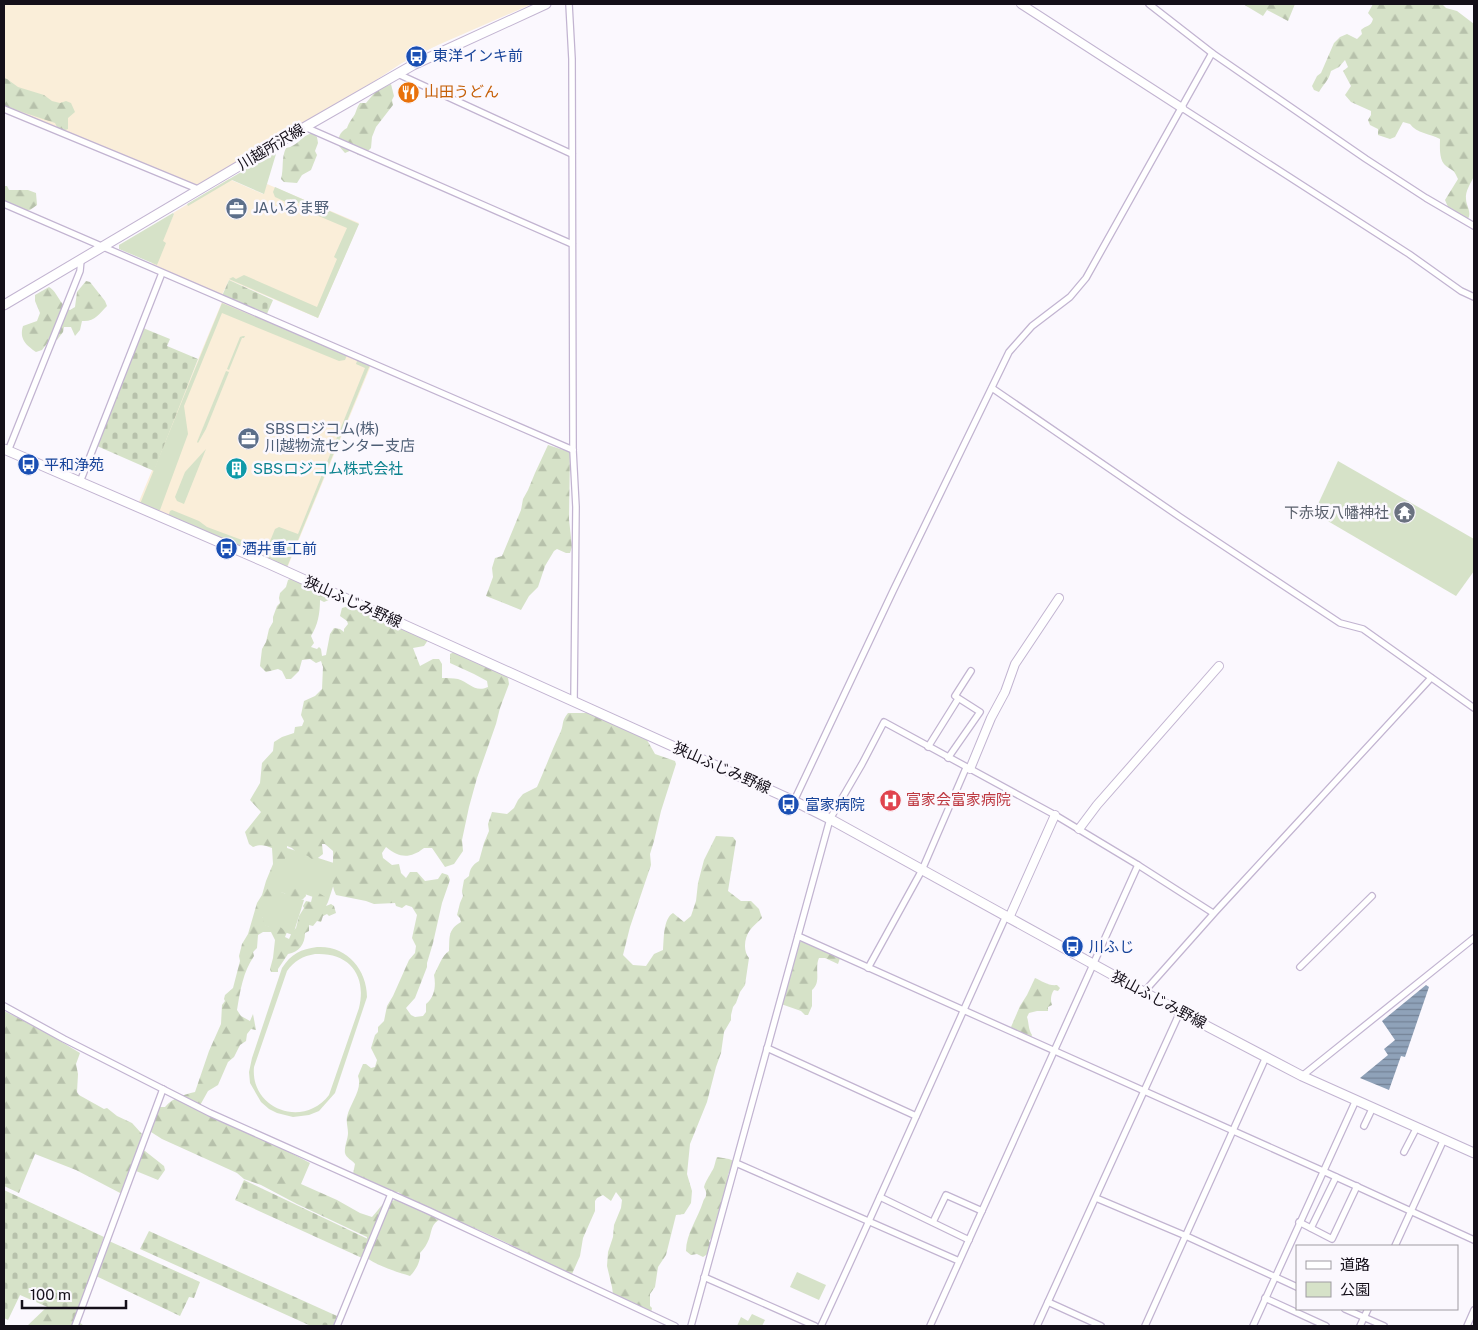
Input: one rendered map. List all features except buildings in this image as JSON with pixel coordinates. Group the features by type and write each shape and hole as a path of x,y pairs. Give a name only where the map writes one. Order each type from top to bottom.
{"main road":[{"name":"川越所沢線","path":"4,305 398,74 433,55 546,4"},
{"name":"狭山ふじみ野線","path":"6,450 259,560 794,801 1180,1012 1302,1076 1474,1153"}],"street":[{"path":"569,4 572,59 573,450 576,507 574,701"},
{"path":"1022,4 1409,254 1461,291 1474,297"},
{"path":"1149,4 1212,53 1366,159 1474,226"},
{"path":"794,801 893,591 1010,352 1032,326 1070,297 1086,278 1212,53"},
{"path":"398,74 572,154"},
{"path":"4,109 200,190"},
{"path":"305,127 572,244"},
{"path":"4,204 573,450"},
{"path":"6,450 80,271 81,260"},
{"path":"80,482 162,273"},
{"path":"992,388 1340,623 1362,628 1474,708"},
{"path":"868,968 922,870 991,718 1005,692 1015,664 1059,598"},
{"path":"1079,829 1103,797 1219,666"},
{"path":"971,671 955,696 991,718"},
{"path":"1144,992 1213,914 1431,678"},
{"path":"928,747 958,699"},
{"path":"948,758 980,712"},
{"path":"691,1326 830,819 884,722 1079,829 1213,914"},
{"path":"821,1326 870,1222 964,1010 1055,815"},
{"path":"930,1326 1138,865"},
{"path":"1300,967 1372,896"},
{"path":"798,936 1474,1240"},
{"path":"1302,1076 1474,938"},
{"path":"4,1006 64,1039 210,1113 391,1194 675,1326"},
{"path":"1037,1326 1180,1012"},
{"path":"767,1048 916,1116"},
{"path":"1145,1326 1266,1057"},
{"path":"75,1326 163,1089"},
{"path":"1253,1326 1356,1100"},
{"path":"1364,1126 1373,1107"},
{"path":"1404,1152 1417,1127"},
{"path":"1395,1245 1444,1139"},
{"path":"736,1163 959,1262"},
{"path":"1312,1228 1336,1177"},
{"path":"1299,1222 1332,1239 1357,1186"},
{"path":"337,1326 391,1194"},
{"path":"934,1222 946,1195 982,1211"},
{"path":"880,1197 969,1240"},
{"path":"1096,1198 1186,1236 1296,1287"},
{"path":"704,1277 815,1326"},
{"path":"1265,1298 1326,1326"},
{"path":"1048,1302 1101,1326"},
{"path":"1347,1310 1384,1326"},
{"path":"1360,1326 1368,1310"},
{"path":"1467,1326 1474,1310"}],"shaded area":[{"path":"4,4 532,4 438,45 402,63 196,186 4,106"},
{"path":"229,179 263,194 267,184 359,223 318,318 229,280 222,295 152,264 173,213"},
{"path":"222,302 371,365 288,566 138,504"}],"green space":[{"path":"1243,4 1295,4 1288,21 1267,10 1263,16"},
{"path":"1373,4 1442,4 1446,8 1457,11 1474,24 1474,176 1466,196 1468,219 1448,207 1445,200 1458,179 1441,159 1440,139 1403,122 1395,137 1390,139 1378,135 1378,129 1370,125 1368,120 1371,111 1351,102 1345,95 1351,86 1343,71 1348,67 1345,60 1339,67 1331,71 1319,92 1314,90 1312,86 1317,76 1321,73 1334,43 1340,37 1347,34 1357,39 1362,34 1361,30 1371,23 1373,19 1368,13"},
{"path":"4,78 18,87 44,95 52,101 71,103 75,112 68,118 68,129 63,131 55,123 4,106"},
{"path":"391,84 394,96 392,100 393,105 376,127 372,137 371,148 363,156 358,155 352,150 345,153 338,145 339,137 347,128 359,104 366,103 376,91"},
{"path":"312,133 317,137 318,143 315,151 317,155 311,170 302,175 297,183 284,182 281,179 286,148"},
{"path":"275,152 264,194 232,180 188,206 187,204"},
{"path":"4,186 7,186 9,190 28,190 36,193 37,205 30,210 24,210 4,201"},
{"path":"275,187 359,224 318,318 229,279 233,277 236,279 244,275 317,307 337,259 334,257 347,228 302,209 303,205 290,199 288,203 275,197 273,192"},
{"path":"173,213 163,241 166,243 157,265 119,249 119,245"},
{"path":"229,280 273,300 266,316 222,296"},
{"path":"86,281 90,282 107,306 94,319 82,321 80,330 75,336 71,327 64,327 57,340 49,341 42,350 36,352 29,347 24,341 22,331 23,326 37,321 40,313 35,301 35,295 49,287 70,310 75,307 77,292"},
{"path":"222,303 347,355 345,360 339,361 222,313 184,406 188,434 160,510 158,511 140,504"},
{"path":"143,328 170,339 167,346 198,359 154,471 97,446"},
{"path":"245,336 242,338 229,370 227,369 240,337"},
{"path":"357,361 370,365 287,567 264,556 275,529 279,527 298,534 365,368 356,364"},
{"path":"226,371 229,372 206,429 198,443 197,442"},
{"path":"548,445 570,452 569,519 572,547 570,553 557,549 554,551 545,566 538,587 529,596 521,610 486,596 493,577 492,568 495,558 502,556 521,510 523,499"},
{"path":"206,449 184,504 177,501 175,497 185,472"},
{"path":"1338,461 1474,539 1474,571 1456,596 1314,513"},
{"path":"172,510 199,521 207,527 258,546 256,551 254,550 253,552 168,517"},
{"path":"292,578 312,585 316,591 322,590 336,597 324,602 320,600 318,619 311,636 314,643 311,647 317,649 319,647 322,656 326,655 330,634 334,628 344,632 348,624 340,616 342,608 352,605 428,640 424,646 413,648 420,666 433,659 439,659 442,664 442,678 458,679 480,689 488,687 487,681 450,663 450,654 454,652 503,673 508,678 509,684 469,807 462,840 463,851 454,864 445,867 432,848 424,848 419,852 405,856 395,853 386,847 382,853 383,858 392,865 399,864 401,873 406,878 410,872 417,872 425,881 438,879 442,873 448,875 450,880 442,903 427,967 415,998 406,1008 411,1015 415,1017 423,1016 426,1012 426,1004 434,991 434,975 442,959 449,951 451,931 461,922 457,915 463,896 464,880 469,876 473,866 479,861 489,831 488,824 492,812 507,814 514,808 523,794 537,787 568,713 591,713 621,727 647,740 655,754 675,761 676,764 650,854 651,865 630,927 623,955 633,965 646,966 654,954 663,950 667,920 673,913 684,922 691,916 704,860 716,836 733,837 736,841 728,891 741,901 751,901 759,909 762,918 751,928 746,937 745,948 749,958 745,985 733,1007 731,1020 724,1032 721,1053 707,1102 690,1144 687,1174 692,1191 691,1203 684,1214 676,1215 666,1255 658,1267 655,1287 650,1294 651,1313 613,1294 607,1266 614,1225 622,1200 616,1192 611,1201 603,1195 595,1201 595,1211 583,1238 580,1256 572,1274 568,1274 467,1225 447,1222 441,1219 434,1225 427,1243 420,1253 418,1265 410,1276 391,1270 362,1254 367,1243 367,1237 261,1185 244,1179 237,1173 162,1139 151,1132 153,1119 160,1107 165,1107 183,1095 195,1092 209,1051 221,1024 222,1005 225,1001 225,995 233,988 242,944 248,934 257,903 262,895 273,864 272,848 262,845 253,847 249,844 245,832 261,812 250,800 260,783 262,763 273,751 274,742 294,733 295,727 302,726 304,721 301,715 304,701 315,696 322,689 323,667 321,661 316,663 310,659 302,660 299,671 291,679 286,679 282,671 278,669 266,672 260,666 262,649 277,606 280,603 280,593 286,587 288,580","holes":["322,844 325,844 333,851 332,879 336,895 374,904 395,903 396,906 402,908 406,905 412,907 417,915 412,938 416,946 415,953 409,960 387,1006 384,1021 378,1027 378,1032 375,1035 371,1048 377,1060 375,1067 371,1068 363,1064 358,1076 358,1091 347,1117 348,1133 345,1153 355,1164 353,1174 391,1192 401,1194 398,1199 383,1204 372,1217 301,1184 310,1163 198,1109 208,1091 218,1085 228,1062 234,1057 240,1045 246,1041 247,1034 251,1029 256,1030 253,1014 250,1021 241,1016 237,1010 245,975 254,956 253,952 257,948 258,935 263,932 271,932 275,940 270,969 271,972 278,972 288,954 301,947 305,933 309,931 309,925 313,926 317,921 321,922 323,916 327,914 329,916 336,913 334,906 331,904 326,906 327,898 319,893 313,894 311,902 306,901 303,906 304,908 299,916 296,928 289,939 285,937 287,932 275,923 270,927 265,925 262,918 266,914 270,898 276,892 284,893 294,900 303,899 306,896 305,888 288,884 276,884 287,853 287,846 314,861 323,854"]},
{"path":"287,848 340,865 328,902 275,884"},
{"path":"272,889 304,900 293,935 260,924"},
{"path":"795,942 807,942 819,947 821,951 827,951 840,958 838,964 825,958 819,958 817,983 812,990 812,1006 808,1015 781,1004"},
{"path":"327,947 337,950 353,961 363,977 367,997 335,1093 319,1111 309,1115 293,1117 277,1113 261,1102 250,1083 249,1072 282,968 293,956 311,948","holes":["327,954 346,962 358,976 361,996 359,1008 329,1095 318,1105 306,1111 280,1110 260,1094 255,1082 254,1067 287,971 293,964 307,956"]},
{"path":"1035,978 1048,984 1057,985 1060,988 1058,991 1054,990 1051,999 1052,1005 1048,1007 1048,1011 1029,1013 1027,1017 1032,1035 1031,1038 1013,1030 1011,1027"},
{"path":"4,1011 42,1030 80,1053 76,1064 78,1074 77,1092 79,1095 104,1109 107,1108 117,1116 132,1123 142,1134 138,1149 145,1151 164,1166 165,1170 158,1180 136,1171 122,1194 76,1170 35,1154 19,1193 4,1186"},
{"path":"717,1157 734,1161 728,1175 727,1191 723,1195 723,1203 717,1218 715,1233 709,1241 711,1244 709,1253 703,1257 697,1254 691,1255 686,1251 688,1238 706,1197 704,1187 714,1168"},
{"path":"244,1180 370,1240 362,1258 235,1200"},
{"path":"4,1190 104,1237 75,1319 20,1295 8,1320 4,1318"},
{"path":"149,1231 337,1316 333,1326 311,1326 140,1249"},
{"path":"109,1241 200,1282 194,1298 189,1297 180,1316 96,1276"},
{"path":"797,1272 826,1285 819,1300 790,1287"},
{"path":"49,1305 72,1316 84,1326 27,1326"},
{"path":"752,1314 765,1320 762,1326 737,1326 741,1317 748,1321"}],"water":[{"path":"1426,985 1429,987 1405,1057 1401,1056 1389,1090 1360,1078 1388,1055 1384,1049 1395,1040 1382,1021"}],"place":[{"name":"東洋インキ前","path":"417,56"},
{"name":"山田うどん","path":"408,92"},
{"name":"JAいるま野","path":"237,208"},
{"name":"SBSロジコム(株) 川越物流センター支店","path":"249,438"},
{"name":"平和浄苑","path":"28,465"},
{"name":"SBSロジコム株式会社","path":"237,469"},
{"name":"下赤坂八幡神社","path":"1405,513"},
{"name":"酒井重工前","path":"226,549"},
{"name":"富家会富家病院","path":"890,800"},
{"name":"富家病院","path":"789,805"},
{"name":"川ふじ","path":"1073,947"}]}
